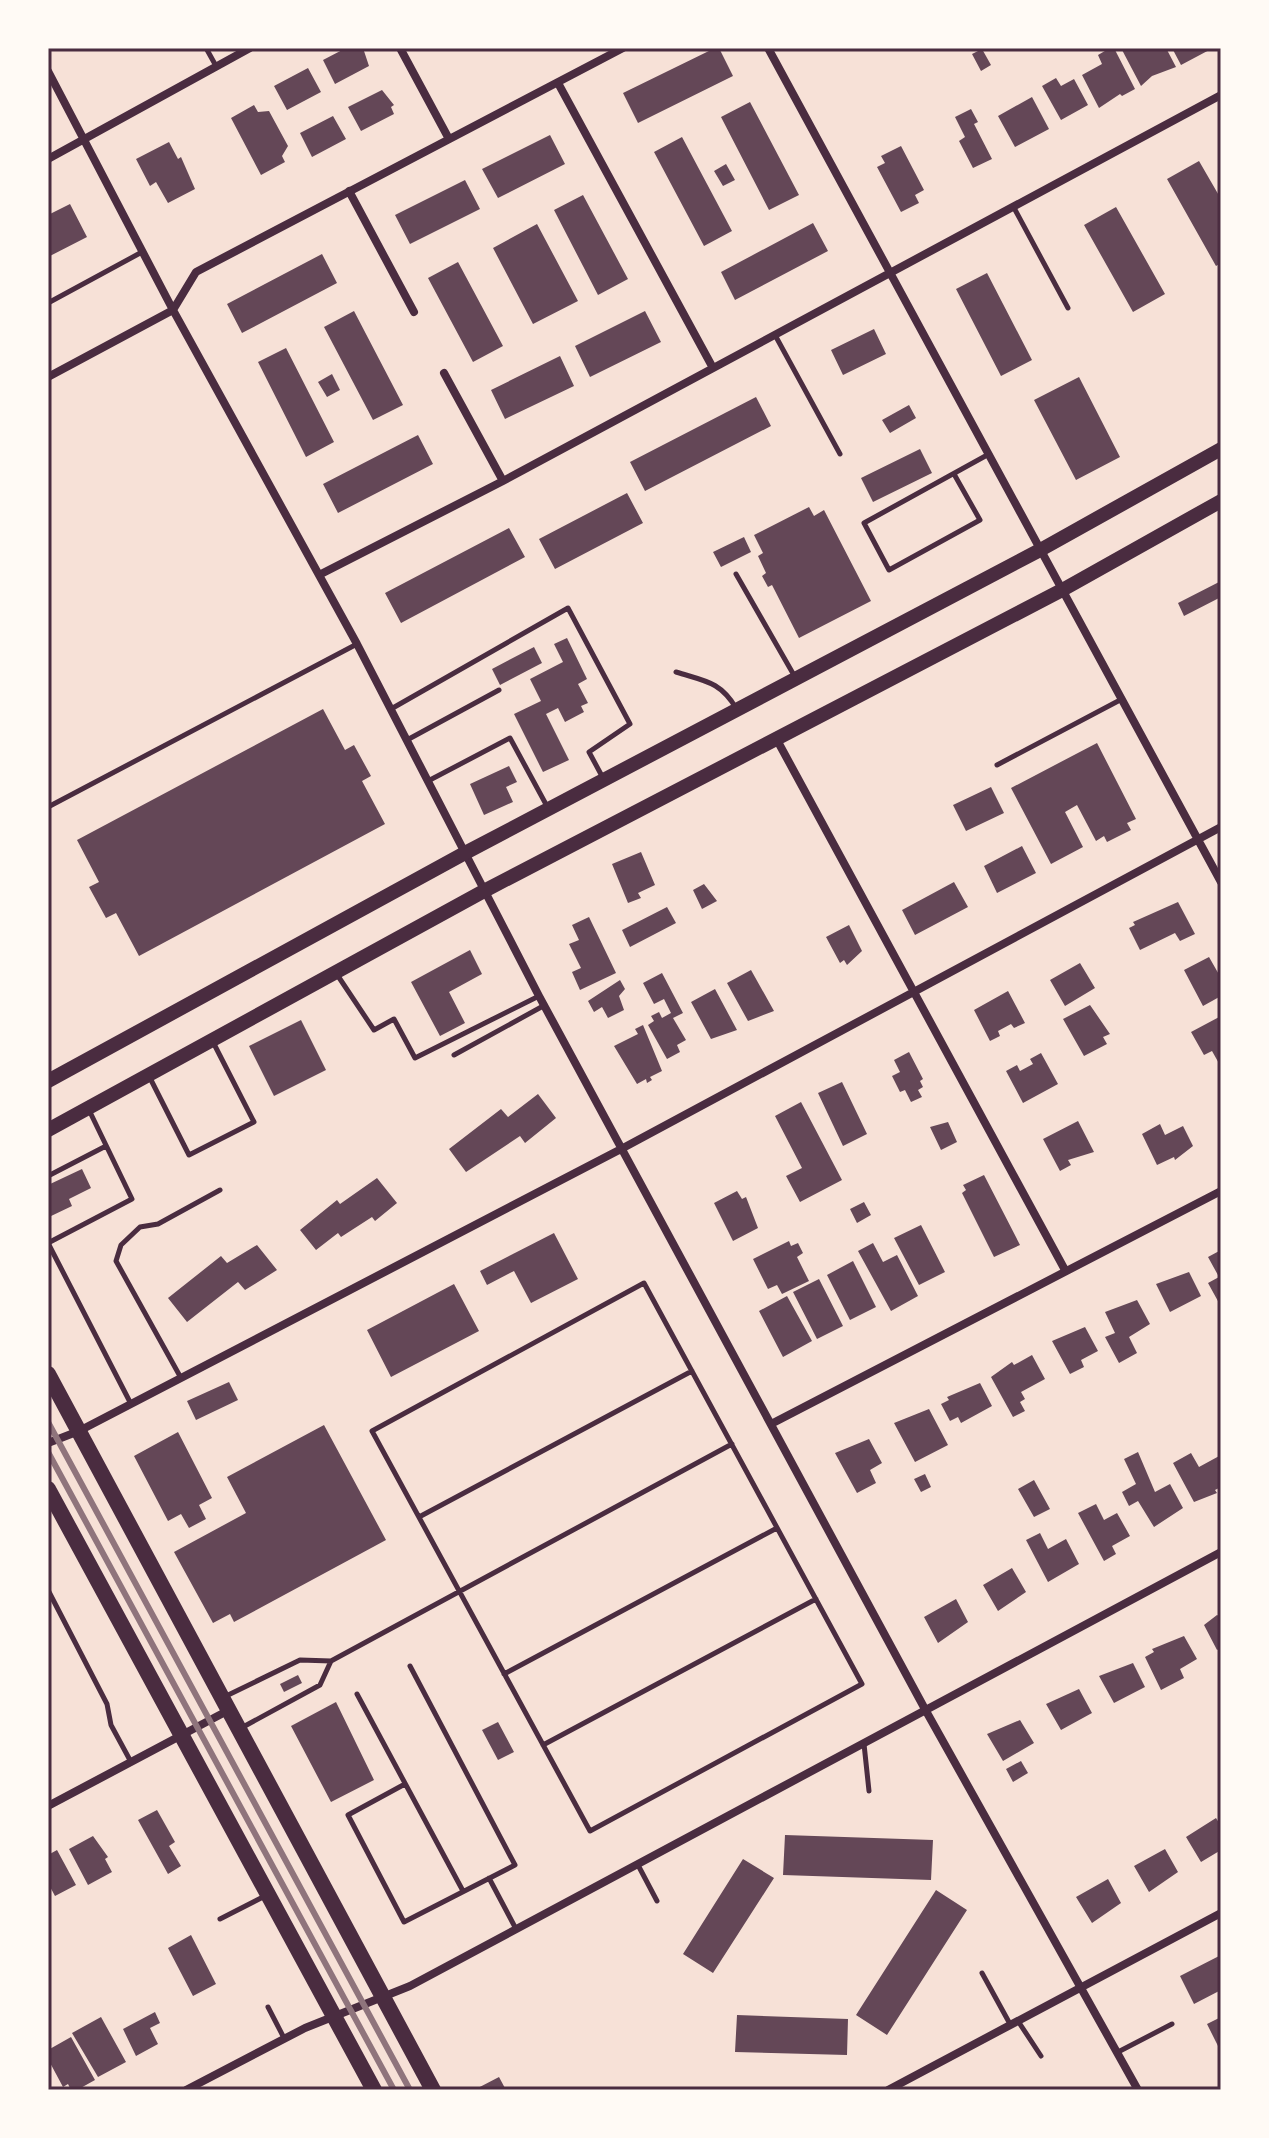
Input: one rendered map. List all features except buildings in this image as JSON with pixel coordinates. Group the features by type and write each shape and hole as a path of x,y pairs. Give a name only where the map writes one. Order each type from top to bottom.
{"main road":[{"path":"48,1081 603,779 1042,549 1221,449"},
{"path":"48,1130 484,891 1064,589 1221,501"},
{"path":"48,1374 433,2090"},
{"path":"48,1489 374,2090"}],"street":[{"path":"48,159 250,48"},
{"path":"400,48 449,139"},
{"path":"48,377 173,310 196,272 623,48"},
{"path":"768,48 1221,882"},
{"path":"48,71 173,310 357,644 539,996 773,1423 926,1711 1138,2090"},
{"path":"558,83 713,368"},
{"path":"319,575 503,481 889,270 1221,95"},
{"path":"349,191 414,312"},
{"path":"444,373 503,481"},
{"path":"777,740 1065,1270"},
{"path":"48,1443 79,1431 623,1148 1221,827"},
{"path":"773,1423 1221,1191"},
{"path":"186,2090 284,2038 382,1997 516,1929 1221,1552"},
{"path":"48,1806 184,1735 226,1704"},
{"path":"888,2090 899,2087 1014,2022 1221,1913"}],"lane":[{"path":"206,48 216,66"},
{"path":"1012,205 1068,308"},
{"path":"48,303 143,252"},
{"path":"774,334 840,454"},
{"path":"954,474 980,520 889,570 864,523 990,454"},
{"path":"736,574 796,678"},
{"path":"390,709 568,608 630,724 589,752 603,779"},
{"path":"48,807 357,644"},
{"path":"676,672 716,684 726,691 737,709"},
{"path":"406,740 499,690"},
{"path":"997,765 1123,699"},
{"path":"428,781 510,738 548,809"},
{"path":"335,973 374,1030 394,1019 415,1058 539,996"},
{"path":"454,1055 546,1005"},
{"path":"149,1075 189,1155 254,1122 213,1041"},
{"path":"88,1108 132,1199 48,1243 131,1404"},
{"path":"48,1176 106,1146"},
{"path":"181,1378 116,1261 121,1245 140,1227 158,1224 220,1190"},
{"path":"644,1283 692,1371 862,1684 590,1831 372,1431 644,1283"},
{"path":"419,1517 692,1371"},
{"path":"226,1704 300,1660 331,1661 732,1444"},
{"path":"504,1674 777,1528"},
{"path":"48,1590 107,1704 111,1725 132,1763"},
{"path":"543,1745 816,1599"},
{"path":"239,1729 320,1685 331,1661"},
{"path":"405,1784 348,1815 404,1922 515,1865 410,1666"},
{"path":"357,1694 463,1891"},
{"path":"864,1744 869,1791"},
{"path":"638,1865 657,1901"},
{"path":"489,1878 516,1929"},
{"path":"220,1919 269,1895"},
{"path":"982,1973 1041,2056"},
{"path":"268,2007 284,2038"},
{"path":"1118,2052 1172,2024"}],"railway":[{"path":"48,1422 410,2090"},
{"path":"48,1452 394,2090"}]}
